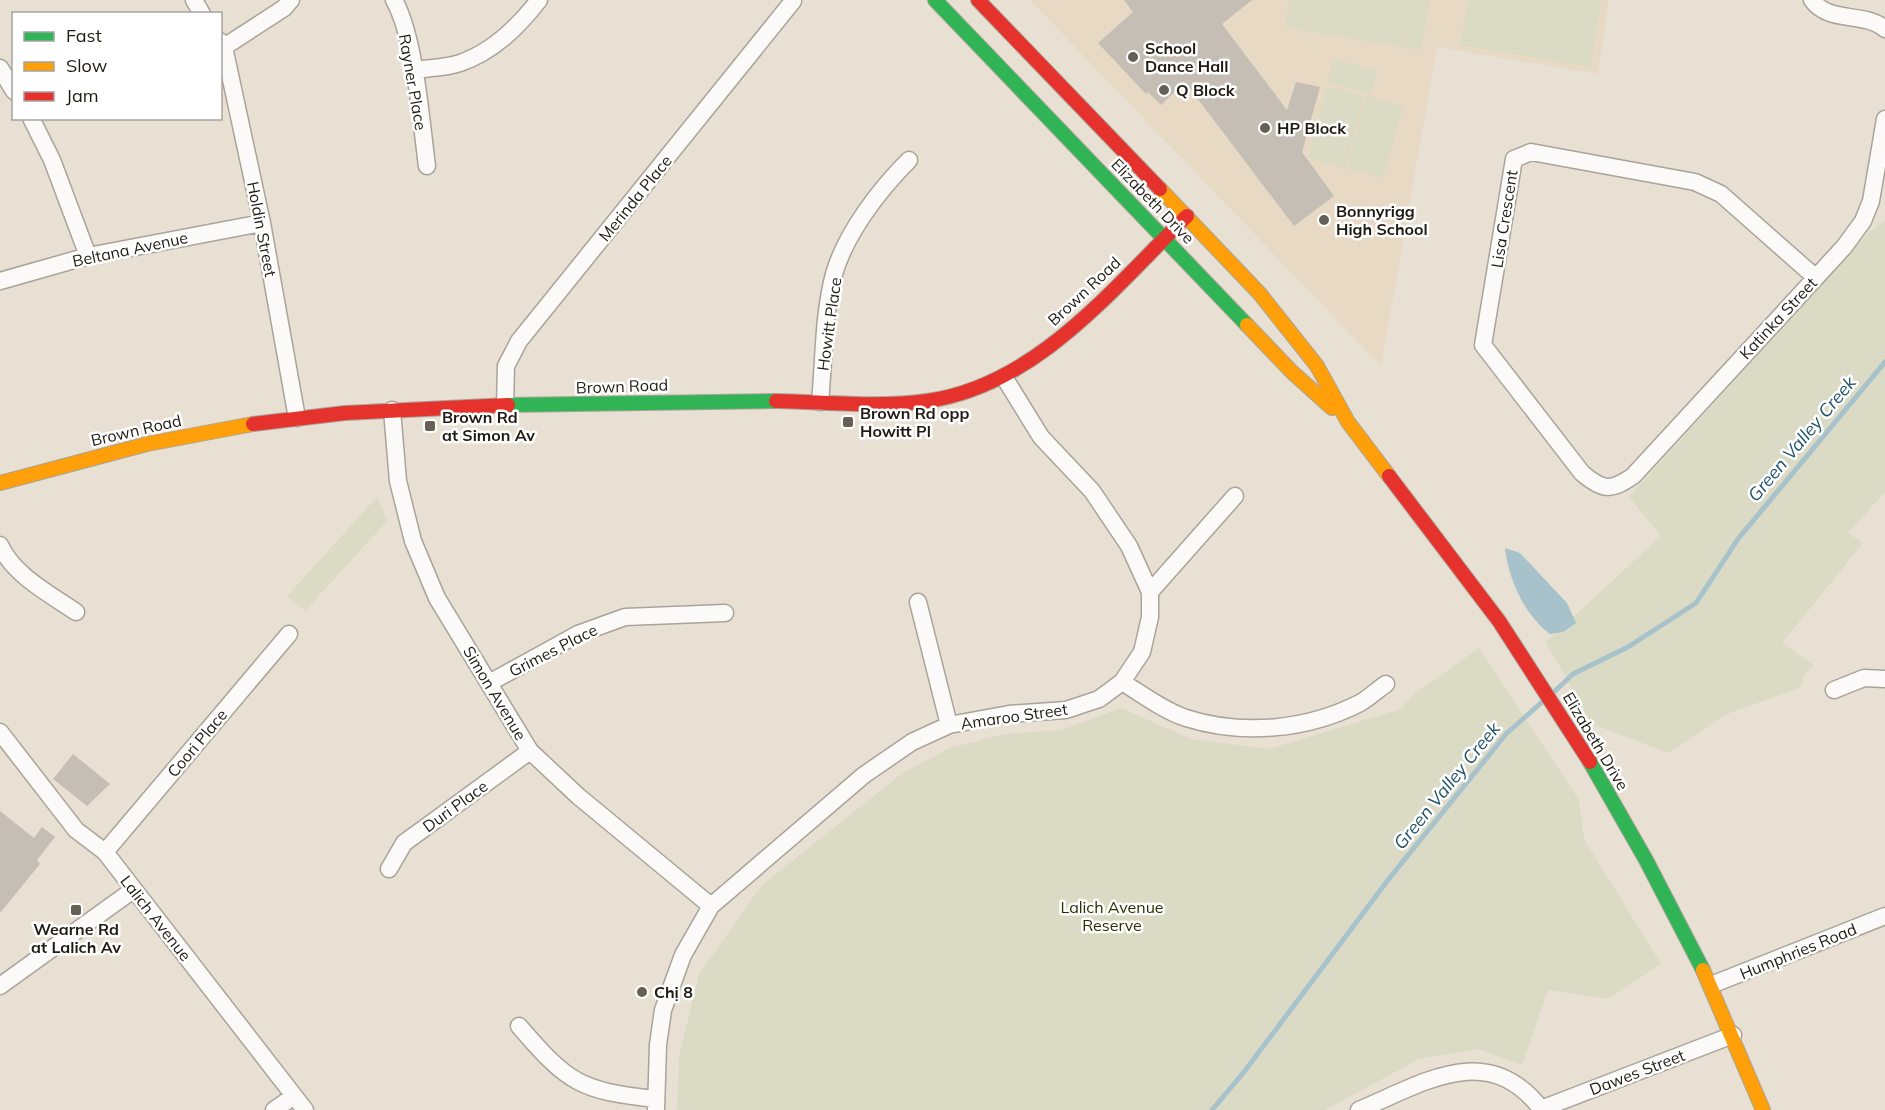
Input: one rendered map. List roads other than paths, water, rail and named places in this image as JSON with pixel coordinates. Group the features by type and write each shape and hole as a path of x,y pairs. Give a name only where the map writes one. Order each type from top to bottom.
{"main road":[{"name":"Elizabeth Drive","path":"935,0 1165,237 1292,372 1348,422"},
{"name":"Elizabeth Drive","path":"978,0 1187,216 1283,322 1317,366 1348,422 1428,525 1535,675 1575,736 1646,860 1711,986 1763,1110"},
{"name":"Brown Road","path":"0,483 134,446 297,418 392,410 694,400 894,406 923,403 965,393 1004,377 1062,336 1187,216"}],"street":[{"path":"222,44 284,8 291,0"},
{"name":"Rayner Place","path":"394,0 400,11 414,70 427,166"},
{"path":"414,70 460,63 494,45 518,26 539,0"},
{"path":"1812,0 1826,13 1866,18 1885,29"},
{"name":"Merinda Place","path":"505,406 506,366 519,341 793,1"},
{"name":"Holdin Street","path":"222,44 262,223 297,418"},
{"path":"0,68 12,88"},
{"name":"Katinka Street","path":"1616,487 1633,476 1815,277 1863,221 1871,201 1885,119"},
{"path":"32,120 52,160 88,256"},
{"name":"Lisa Crescent","path":"1616,487 1603,487 1582,473 1483,345 1514,159 1531,152 1695,182 1721,194 1815,277"},
{"name":"Howitt Place","path":"820,402 834,273 880,189 909,160"},
{"name":"Beltana Avenue","path":"0,281 88,256 262,223"},
{"name":"Amaroo Street","path":"656,1104 658,1045 663,1010 683,955 711,906 864,775 912,742 949,725 1009,714 1066,710 1099,699 1122,682 1142,652 1150,617 1150,592 1129,546 1092,491 1041,437 1004,377"},
{"name":"Simon Avenue","path":"392,410 398,481 413,542 437,598 530,752 578,796 711,906"},
{"path":"1150,592 1235,496"},
{"path":"0,545 5,556 22,574 76,612"},
{"path":"918,602 949,725"},
{"name":"Grimes Place","path":"489,683 578,634 625,617 725,613"},
{"name":"Coori Place","path":"105,852 289,634"},
{"path":"1834,690 1864,678 1885,679"},
{"path":"1122,682 1184,718 1228,728 1269,730 1312,720 1361,703 1386,684"},
{"name":"Lalich Avenue","path":"0,732 76,830 105,852 305,1110"},
{"name":"Duri Place","path":"389,869 404,843 530,752"},
{"path":"0,986 133,890"},
{"name":"Humphries Road","path":"1711,986 1885,916"},
{"path":"519,1026 553,1065 573,1081 597,1090 656,1104"},
{"name":"Dawes Street","path":"1542,1109 1733,1035"},
{"path":"1359,1110 1448,1073 1479,1071 1512,1080 1542,1109"},
{"path":"274,1110 294,1096"}],"water":[{"path":"1505,548 1520,553 1567,603 1576,623 1563,632 1550,634 1541,626 1519,596 1510,573"}],"waterway":[{"name":"Green Valley Creek","path":"1554,692 1573,674 1628,647 1696,603 1738,539 1885,362"},
{"name":"Green Valley Creek","path":"1212,1110 1244,1072 1388,880 1506,734 1542,702"}],"place":[{"name":"School Dance Hall","path":"1133,57"},
{"name":"Q Block","path":"1164,90"},
{"name":"HP Block","path":"1265,128"},
{"name":"Bonnyrigg High School","path":"1324,220"},
{"name":"Brown Rd opp Howitt Pl","path":"848,422"},
{"name":"Brown Rd at Simon Av","path":"430,426"},
{"name":"Wearne Rd at Lalich Av","path":"76,910"},
{"name":"Chị 8","path":"642,992"}],"park label":[{"name":"Lalich Avenue Reserve","path":"1112,916"}]}
